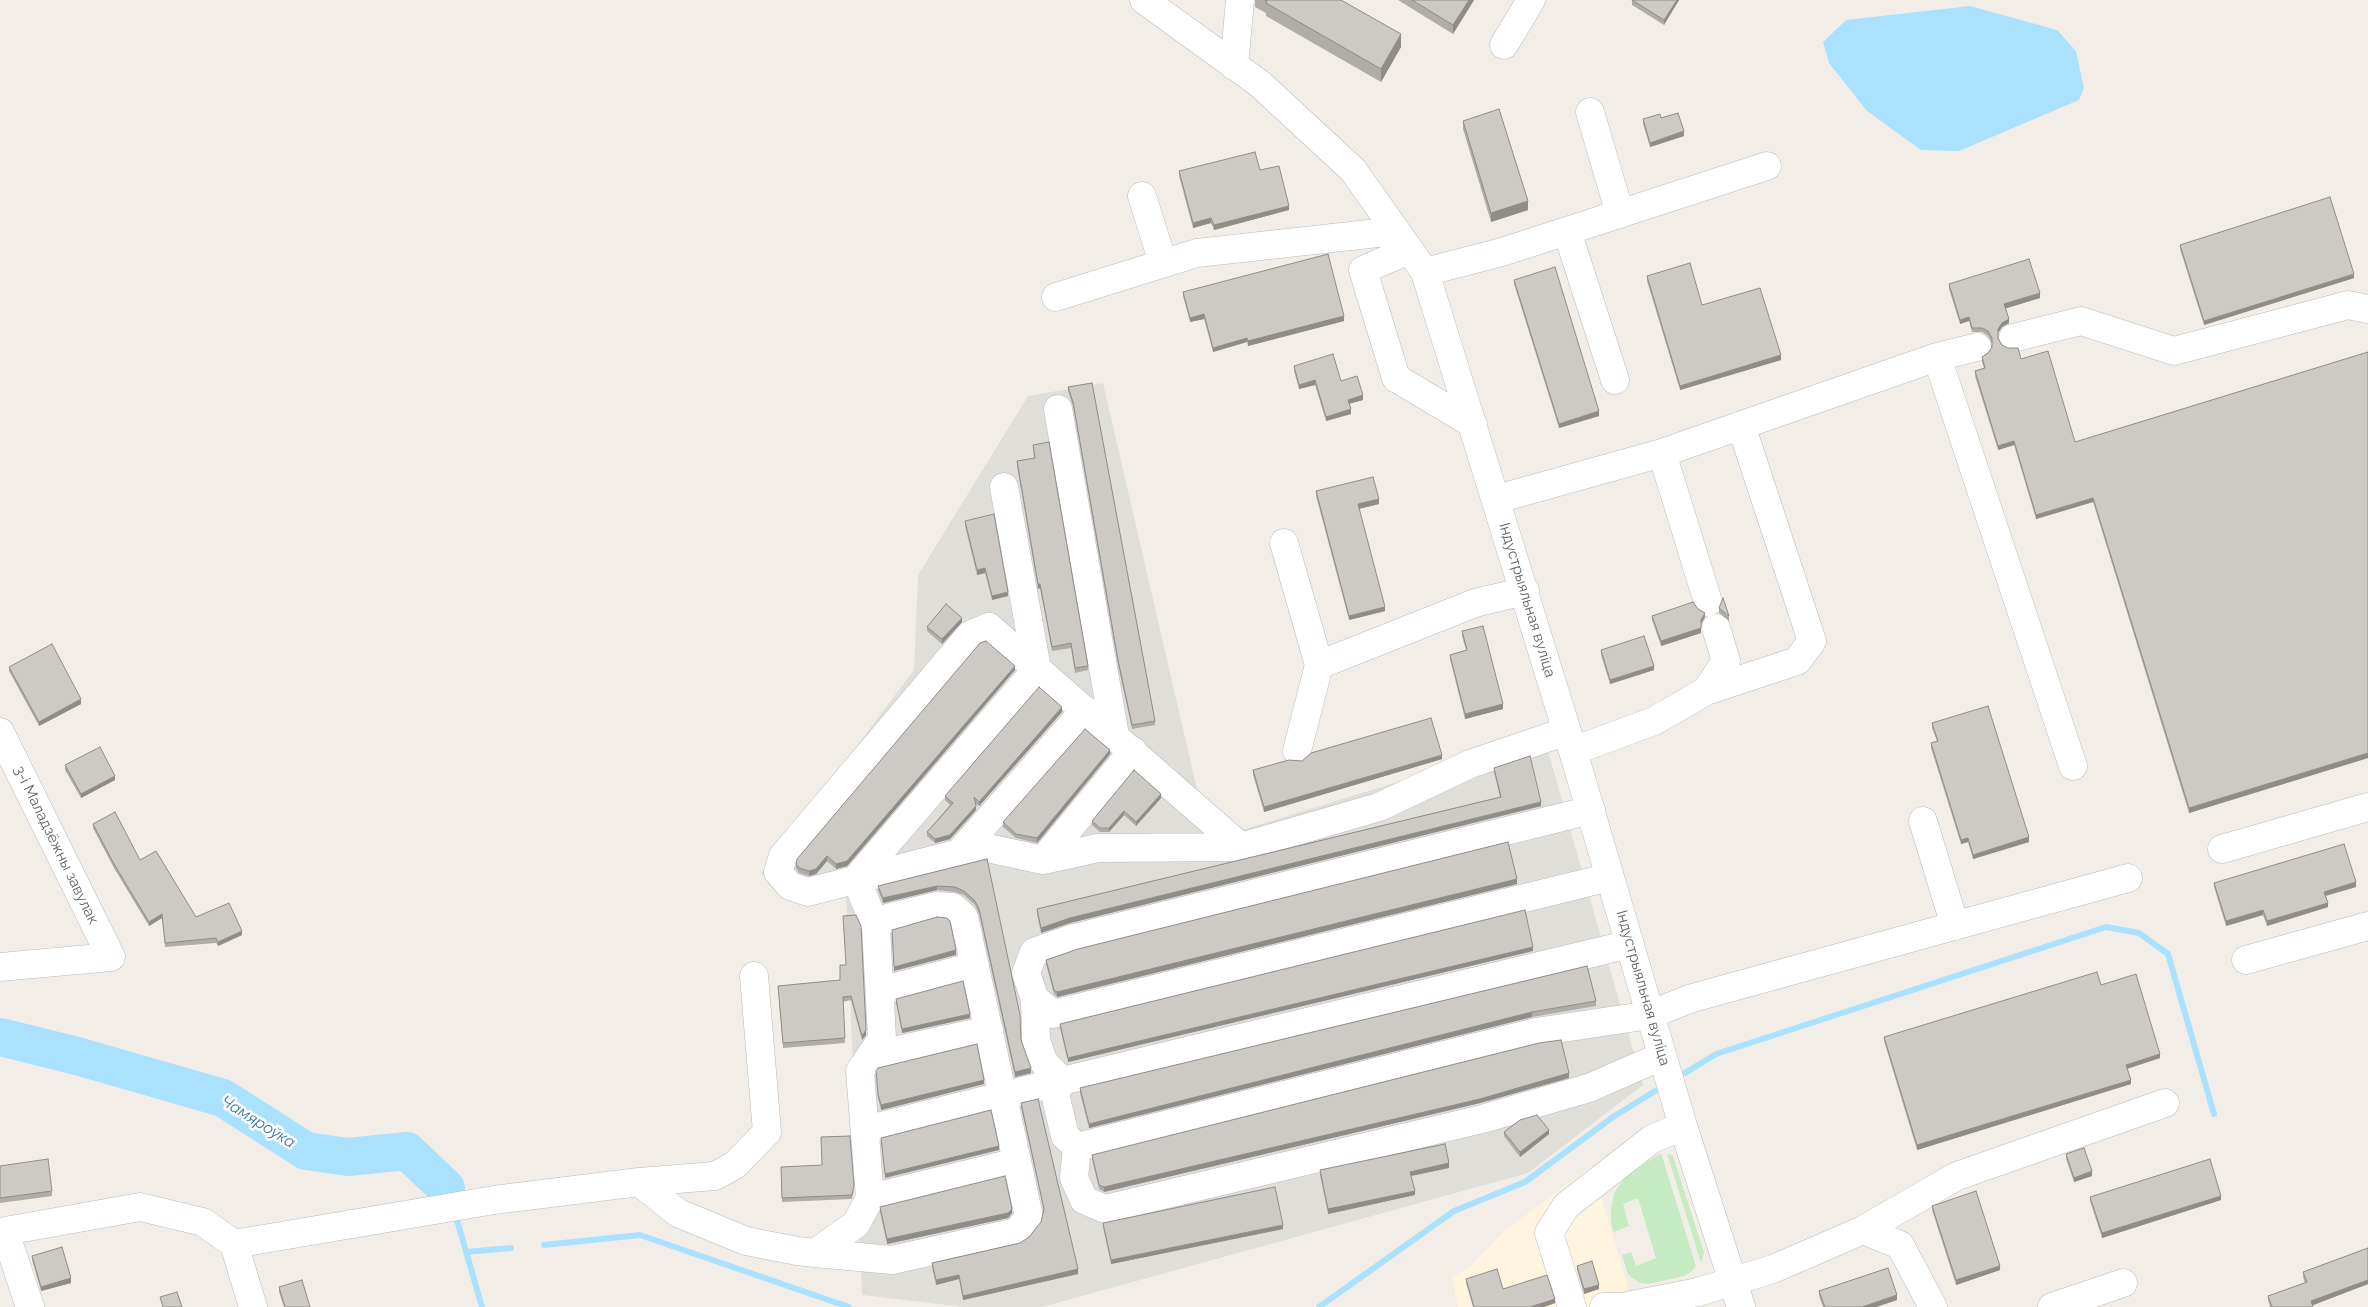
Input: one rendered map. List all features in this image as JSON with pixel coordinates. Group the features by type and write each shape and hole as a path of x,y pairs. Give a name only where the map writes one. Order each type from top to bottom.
{"street":[{"name":"Індустрыяльная вуліца","path":"1144,0 1260,84 1353,170 1425,272 1497,499 1683,1126 1740,1307"},
{"path":"1234,66 1240,0"},
{"path":"1504,45 1531,0"},
{"path":"1590,112 1620,214"},
{"path":"1425,272 1502,252 1767,166"},
{"path":"1142,196 1164,263"},
{"path":"1567,231 1615,380"},
{"path":"1056,297 1197,253 1402,240"},
{"path":"1402,240 1363,270 1396,378 1473,424"},
{"path":"2013,338 2082,321 2174,351 2348,305 2368,309"},
{"path":"1497,499 1662,453 1937,357 1977,348"},
{"path":"1937,357 2073,766"},
{"path":"1043,860 1124,744 1058,409"},
{"path":"1241,847 989,627 970,635 783,856 778,872 790,886 808,892 983,847 1043,860 1098,848 1241,847 1379,807 1470,764 1654,721 1706,691 1797,661 1812,641 1741,425"},
{"path":"1662,453 1708,602"},
{"path":"1004,487 1037,669"},
{"path":"1284,543 1319,665 1297,750"},
{"path":"1319,665 1475,603 1525,591"},
{"path":"1706,691 1726,661 1716,628"},
{"path":"856,879 1037,669"},
{"path":"959,853 1085,710"},
{"name":"3-і Маладзёжны завулак","path":"0,732 111,957 0,967"},
{"path":"2222,849 2368,807"},
{"path":"1062,1081 1044,1063 1036,1040 1035,999 1026,973 1034,952 1074,938 1590,810"},
{"path":"1923,820 1955,926"},
{"path":"1035,999 1053,1014 1610,878"},
{"path":"1077,1147 1536,1032 1650,1015 1689,999 2128,878"},
{"path":"814,1252 856,1224 870,1198 860,1071 882,1039 880,991 876,928 856,879"},
{"path":"639,1182 678,1213 746,1241 814,1252 892,1260 1017,1232 1029,1217 964,917 952,907 936,906 887,918 876,928"},
{"path":"2246,960 2368,926"},
{"path":"865,1130 1630,944"},
{"path":"880,991 975,966"},
{"path":"234,1244 494,1200 639,1182 715,1176 735,1166 768,1132 754,976"},
{"path":"871,1056 988,1030"},
{"path":"1077,1147 1074,1178 1084,1200 1105,1209 1482,1119 1589,1088 1662,1056"},
{"path":"1062,1081 1055,1094 1065,1136 1077,1147"},
{"path":"1604,1307 1622,1307 1698,1292 1732,1280 1773,1269 1863,1230 1957,1176 2164,1103"},
{"path":"1572,1307 1549,1233 1566,1206 1652,1139 1683,1126"},
{"path":"870,1198 1017,1162"},
{"path":"30,1307 2,1232 140,1207 203,1222 234,1244 253,1307"},
{"path":"1863,1230 1900,1245 1934,1307"},
{"path":"2052,1307 2123,1282"}],"shaded area":[{"path":"1103,383 1202,811 1229,834 1544,737 1643,1085 1528,1173 1042,1307 964,1307 862,1295 846,893 812,904 761,873 914,670 918,575 1028,396"},
{"path":"1592,1166 1634,1307 1458,1307 1452,1277 1470,1267 1502,1233"}],"green space":[{"path":"1661,1153 1696,1266 1684,1276 1649,1284 1640,1283 1627,1272 1622,1255 1631,1252 1636,1266 1656,1258 1638,1198 1623,1204 1629,1226 1614,1232 1611,1223 1611,1210 1614,1193 1626,1176"},
{"path":"1667,1153 1673,1156 1704,1253 1701,1263"}],"water":[{"path":"1970,6 2057,30 2076,51 2084,88 2079,100 1959,151 1921,150 1867,111 1829,63 1823,42 1846,20"}],"building":[{"path":"1265,0 1341,0 1401,34 1381,69 1266,3 1267,1"},
{"path":"1412,0 1469,0 1453,25"},
{"path":"1632,0 1677,0 1664,20"},
{"path":"1499,109 1528,201 1491,213 1463,121"},
{"path":"1678,113 1684,131 1650,143 1643,119 1660,114 1661,118"},
{"path":"1255,152 1260,170 1279,166 1289,206 1214,225 1211,218 1193,223 1179,171"},
{"path":"2330,197 2354,274 2204,321 2180,245"},
{"path":"1328,254 1344,316 1248,341 1247,338 1213,348 1204,314 1190,318 1183,292"},
{"path":"2029,259 2040,293 2004,304 2009,319 2002,323 1998,329 1998,338 2002,345 2008,348 2018,348 2021,359 2048,351 2075,442 2368,352 2368,753 2189,808 2093,498 2036,515 2014,441 1998,446 1975,371 1985,368 1982,357 1992,347 1992,338 1988,331 1982,328 1972,328 1969,317 1960,320 1949,284"},
{"path":"1690,263 1702,305 1760,288 1781,355 1680,386 1647,276"},
{"path":"1555,267 1599,411 1559,424 1514,280"},
{"path":"1333,354 1341,381 1357,376 1363,395 1348,400 1351,409 1326,417 1315,380 1299,385 1294,366"},
{"path":"1092,383 1155,721 1132,725 1118,660 1073,402 1068,387"},
{"path":"1049,442 1088,666 1075,668 1071,643 1052,647 1040,584 1038,584 1017,461 1035,458 1033,445"},
{"path":"1373,477 1379,499 1358,504 1385,607 1349,616 1316,491"},
{"path":"994,514 1008,592 992,596 985,568 977,570 965,521"},
{"path":"1723,598 1729,616 1719,608"},
{"path":"1693,602 1698,609 1705,613 1701,620 1701,628 1661,641 1652,616"},
{"path":"946,604 962,618 942,639 927,627"},
{"path":"1483,626 1503,704 1465,714 1450,655 1467,650 1462,631"},
{"path":"1644,636 1654,666 1610,680 1601,650"},
{"path":"986,641 1015,666 847,861 836,864 827,856 816,869 809,871 799,868 796,864 797,859 980,643"},
{"path":"52,644 81,699 39,722 9,667"},
{"path":"1039,687 1062,707 979,802 974,797 976,806 950,835 935,839 927,832 953,803 945,796"},
{"path":"1988,706 2029,837 1973,855 1968,838 1961,840 1931,743 1938,741 1932,723"},
{"path":"1431,718 1442,755 1264,807 1253,770 1289,760 1302,761 1311,753"},
{"path":"1085,729 1110,750 1037,838 1016,834 1003,822"},
{"path":"100,747 115,776 81,794 65,765"},
{"path":"1530,756 1541,802 1070,918 1041,928 1037,909 1501,797 1494,768"},
{"path":"1134,770 1161,794 1136,822 1124,811 1109,828 1100,828 1092,821"},
{"path":"115,812 140,860 156,851 196,917 229,903 242,931 218,942 216,938 165,943 162,914 149,922 114,864 93,824"},
{"path":"1508,842 1517,879 1057,992 1054,990 1046,960 1078,949"},
{"path":"2344,844 2356,882 2324,892 2328,903 2267,921 2263,910 2226,921 2214,883"},
{"path":"987,859 1020,1015 1021,1040 1031,1068 1015,1072 979,909 975,901 964,891 955,887 937,886 883,898 878,886"},
{"path":"1525,910 1533,947 1068,1058 1060,1024"},
{"path":"856,915 861,926 866,1030 862,1036 851,996 843,997 845,1038 783,1043 778,986 840,980 840,965 846,965 843,916"},
{"path":"937,917 947,918 950,921 956,950 894,967 892,930"},
{"path":"1587,966 1596,1001 1532,1012 1089,1124 1080,1088"},
{"path":"2097,972 2101,985 2136,974 2160,1054 2126,1065 2131,1080 1917,1145 1884,1037"},
{"path":"963,981 970,1014 902,1029 896,999"},
{"path":"1561,1040 1569,1073 1480,1099 1104,1187 1099,1185 1092,1155 1539,1043"},
{"path":"977,1044 984,1080 881,1105 876,1071 878,1068"},
{"path":"1038,1099 1078,1269 963,1296 959,1275 936,1280 932,1263 1020,1243 1029,1237 1041,1222 1044,1209 1021,1103"},
{"path":"991,1110 999,1146 885,1174 881,1138"},
{"path":"1537,1115 1549,1130 1520,1152 1504,1132 1520,1120"},
{"path":"850,1136 854,1185 852,1195 782,1198 781,1167 822,1165 821,1137"},
{"path":"1445,1144 1449,1163 1410,1172 1415,1191 1328,1209 1320,1170"},
{"path":"2084,1148 2092,1171 2074,1178 2066,1154"},
{"path":"48,1159 52,1191 0,1198 0,1166"},
{"path":"2210,1159 2221,1196 2102,1233 2090,1197"},
{"path":"1005,1176 1012,1209 1008,1213 887,1239 880,1207"},
{"path":"1275,1187 1283,1225 1111,1260 1103,1223"},
{"path":"1976,1191 2000,1266 1956,1280 1932,1206"},
{"path":"62,1247 71,1278 41,1287 32,1256"},
{"path":"2368,1248 2368,1280 2311,1301 2313,1307 2272,1307 2268,1296 2307,1282 2303,1272"},
{"path":"1592,1261 1599,1285 1584,1289 1577,1266"},
{"path":"1888,1268 1897,1295 1862,1307 1825,1307 1819,1291"},
{"path":"1497,1269 1503,1289 1547,1275 1555,1299 1530,1307 1474,1307 1466,1279"},
{"path":"302,1280 310,1307 285,1307 279,1287"},
{"path":"177,1292 182,1307 163,1307 160,1297"}],"waterway":[{"path":"1685,1073 1716,1054 2106,927 2139,933 2168,954 2214,1114"},
{"name":"Чамяроўка","path":"0,1037 77,1056 223,1098 306,1151 348,1157 407,1151 446,1188"},
{"path":"1319,1307 1454,1211 1525,1182 1613,1117 1655,1091"},
{"name":"Чамяроўка","path":"457,1220 482,1307"},
{"path":"544,1245 640,1235 849,1307"},
{"path":"466,1252 511,1248"}]}
